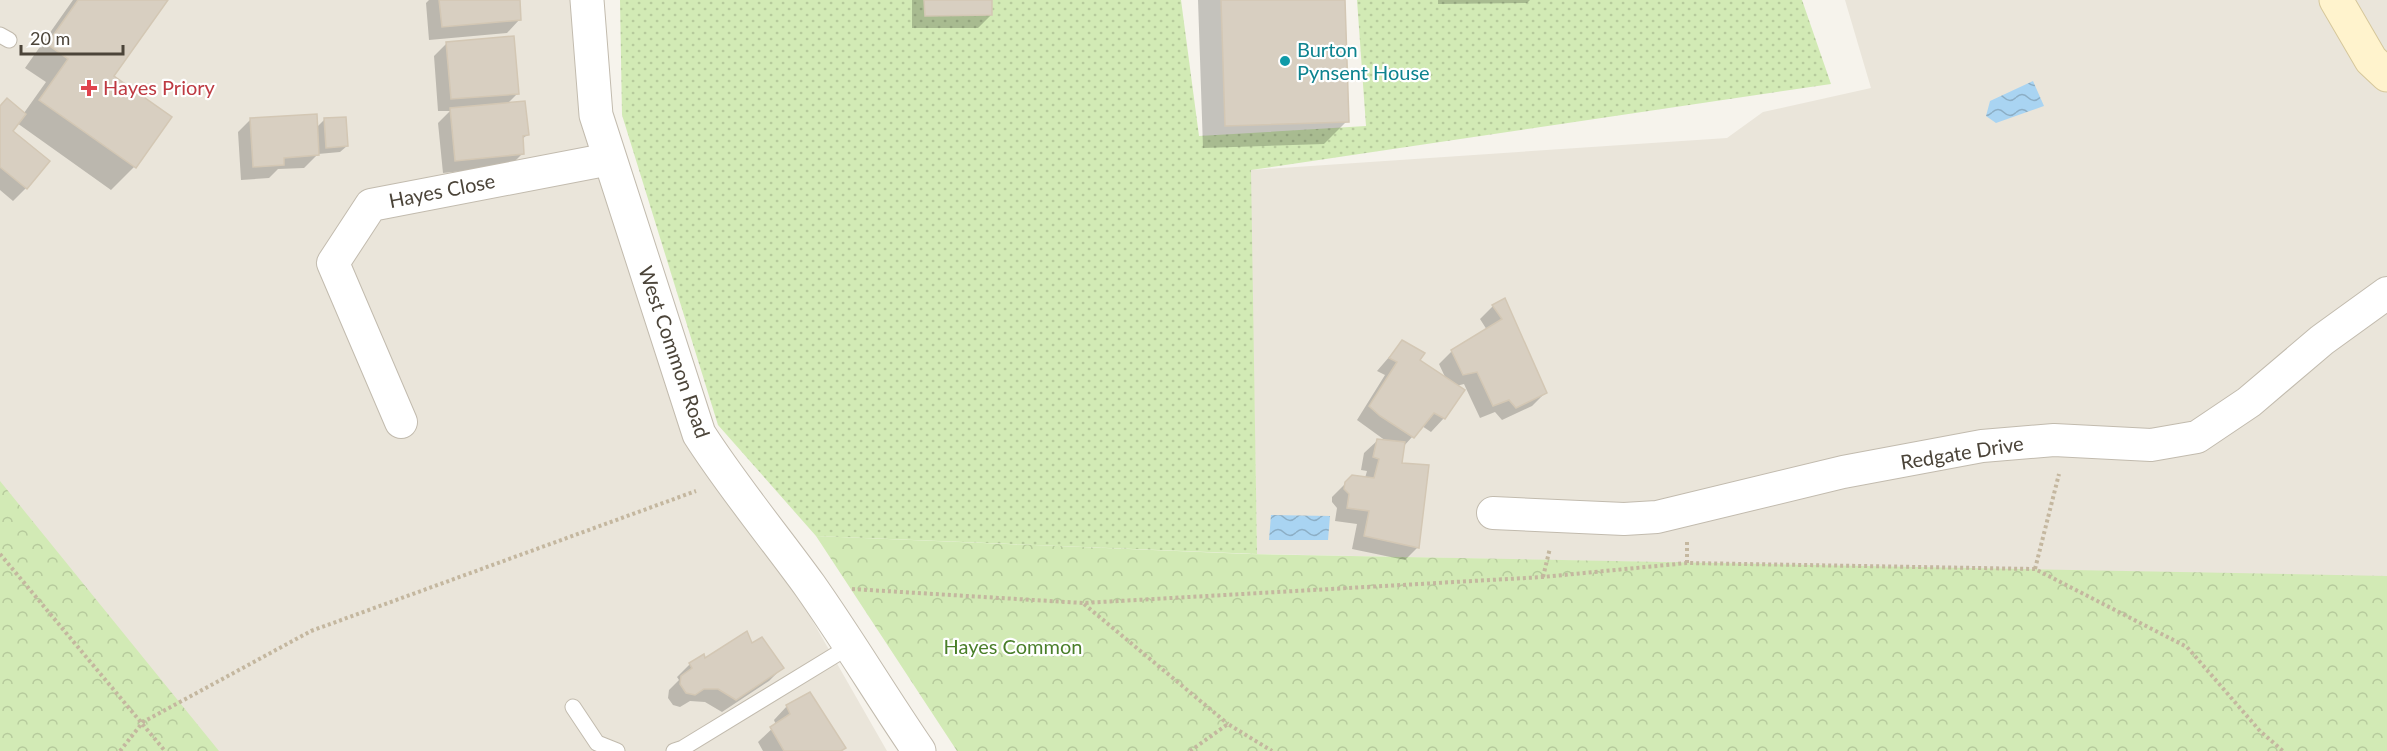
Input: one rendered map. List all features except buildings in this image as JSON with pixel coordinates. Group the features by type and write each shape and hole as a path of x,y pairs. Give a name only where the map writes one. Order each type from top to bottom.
{"main road":[{"path":"2336,0 2371,60 2387,75"}],"street":[{"name":"West Common Road","path":"587,0 596,116 699,434 727,479 810,586 877,691 919,751"},
{"name":"Hayes Close","path":"401,422 333,263 371,205 610,159"},
{"name":"Redgate Drive","path":"1493,513 1624,519 1657,517 1843,472 1982,446 2068,440 2151,445 2197,437 2249,402 2322,340 2387,293"}],"lane":[{"path":"674,751 683,748 850,646"},
{"path":"573,707 597,743 617,751"}],"path":[{"path":"2035,569 2068,440"},
{"path":"120,751 143,722 310,631 727,479"},
{"path":"0,554 165,751"},
{"path":"810,586 1083,603 1543,577 1687,563 2035,569 2187,647 2260,731 2283,751"},
{"path":"1083,603 1228,724 1272,751"},
{"path":"1190,751 1228,724"}],"shaded area":[{"path":"0,0 571,0 693,440 796,592 887,751 218,751 0,486"},
{"path":"1845,0 2387,0 2387,577 1257,554 1250,170 1727,138 1763,112 1871,88"}],"green space":[{"path":"620,0 1181,0 1199,136 1366,126 1357,0 1802,0 1831,84 1251,170 1257,554 816,536 718,425 622,115"},
{"path":"0,481 219,751 0,751"},
{"name":"Hayes Common","path":"816,536 1248,554 2387,576 2387,751 957,751"}],"water":[{"path":"2033,81 2044,106 1996,123 1986,116 1990,101"},
{"path":"1271,515 1330,516 1328,540 1269,540"}],"place":[{"name":"Burton Pynsent House","path":"1285,61"},
{"name":"Hayes Priory","path":"89,88"}]}
